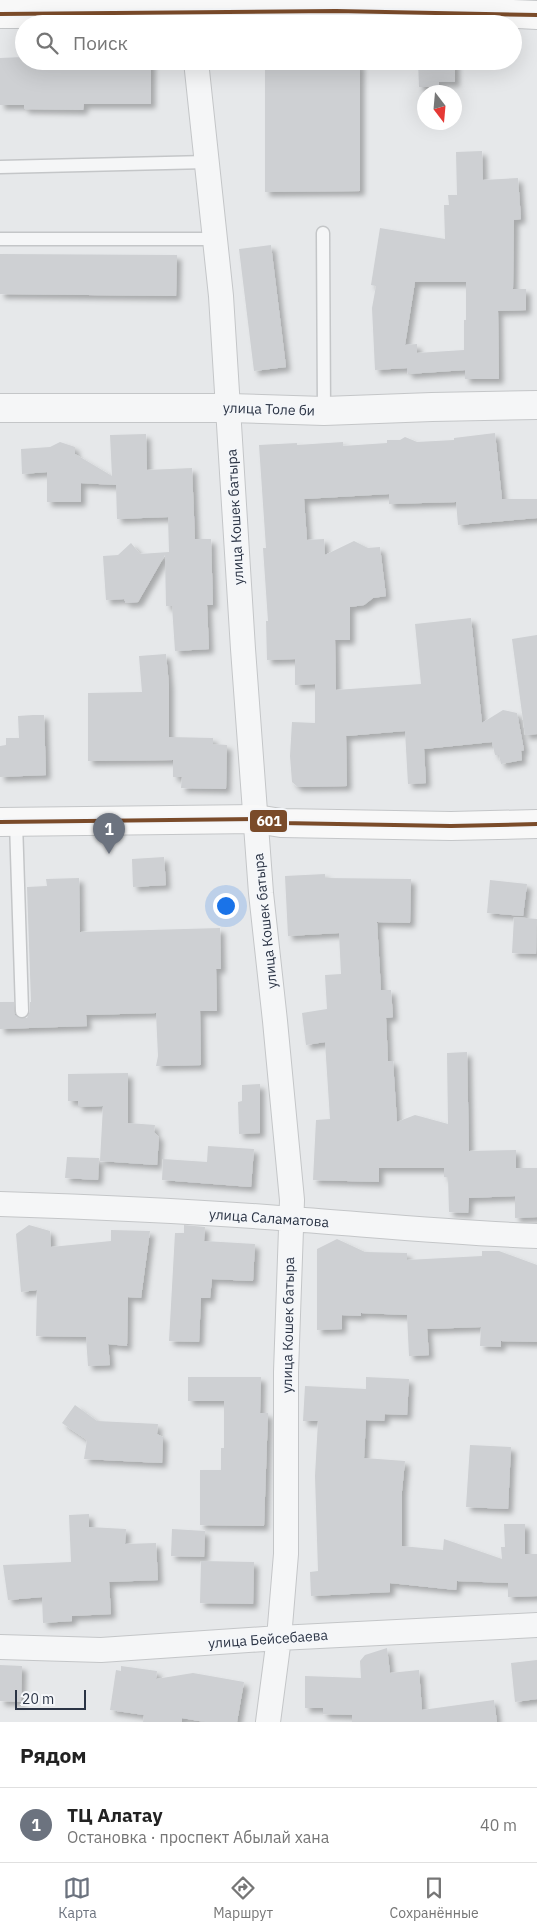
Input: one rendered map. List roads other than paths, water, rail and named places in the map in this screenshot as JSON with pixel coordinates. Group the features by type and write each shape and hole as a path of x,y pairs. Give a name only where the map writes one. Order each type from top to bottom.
{"main road":[{"path":"0,14 154,6 182,15"},
{"path":"366,15 482,13 537,15"},
{"path":"8,822 256,819 281,823 432,826 537,824"}],"street":[{"name":"улица Кошек батыра","path":"197,70 221,296 242,648 261,893 292,1200 286,1372 286,1554 279,1638 268,1722"},
{"name":"улица Толе би","path":"0,408 229,408 324,411 537,405"},
{"name":"улица Саламатова","path":"0,1204 119,1208 537,1236"},
{"name":"улица Бейсебаева","path":"0,1647 101,1650 279,1638 537,1625"}],"lane":[{"path":"0,167 207,162"},
{"path":"323,233 324,411"},
{"path":"0,239 215,239"},
{"path":"8,822 22,1011"}],"place":[{"name":"ТЦ Алатау","path":"109,854"}]}
